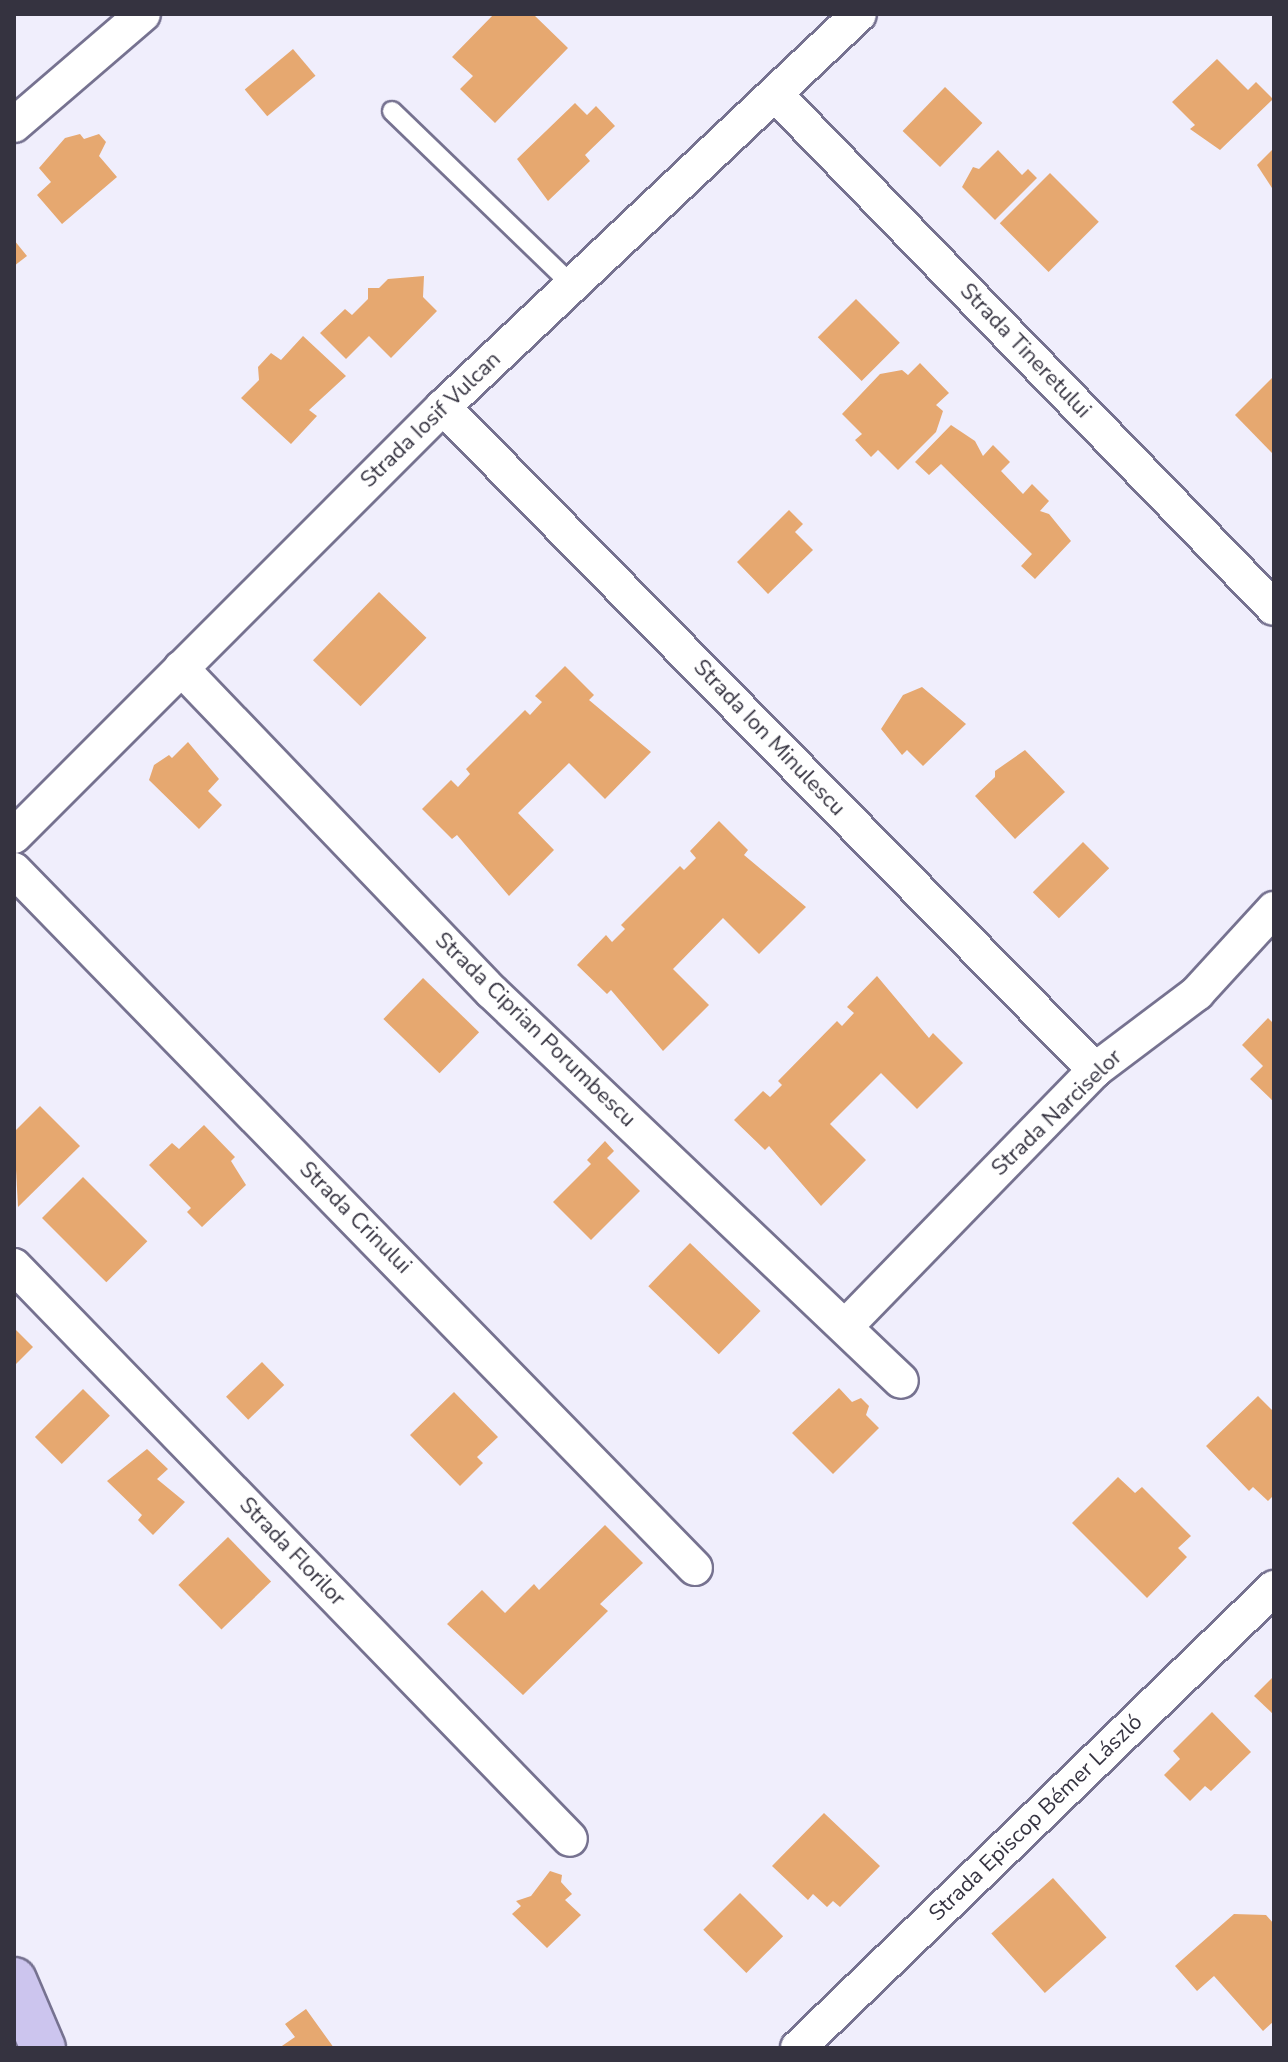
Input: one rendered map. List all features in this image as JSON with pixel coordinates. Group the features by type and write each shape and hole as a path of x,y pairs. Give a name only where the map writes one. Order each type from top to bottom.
{"main road":[{"path":"14,1980 43,2048"}],"street":[{"path":"14,125 143,14"},
{"name":"Strada Iosif Vulcan","path":"14,836 443,407 859,14"},
{"name":"Strada Tineretului","path":"775,94 1274,608"},
{"name":"Strada Ion Minulescu","path":"443,407 1095,1070"},
{"name":"Strada Ciprian Porumbescu","path":"181,668 492,992 847,1325 901,1381"},
{"name":"Strada Crinului","path":"14,870 695,1568"},
{"name":"Strada Narciselor","path":"847,1325 1095,1070 1197,993 1274,909"},
{"name":"Strada Florilor","path":"14,1266 570,1839"},
{"name":"Strada Episcop Bémer László","path":"798,2048 1274,1588"}],"lane":[{"path":"392,111 572,285"}],"building":[{"path":"494,14 533,14 568,48 495,123 460,89 473,76 452,57"},
{"path":"293,49 315,76 267,116 245,89"},
{"path":"1217,59 1248,90 1256,82 1273,99 1220,150 1190,129 1195,125 1172,102"},
{"path":"945,87 982,123 940,167 903,131"},
{"path":"575,103 587,115 596,106 615,126 585,155 590,161 548,201 517,159"},
{"path":"80,134 84,139 99,134 106,142 99,156 117,177 62,224 37,195 51,182 39,168 65,138"},
{"path":"1274,148 1274,191 1257,165"},
{"path":"998,150 1022,175 1028,169 1037,178 995,220 962,187 973,167 979,169"},
{"path":"1050,173 1099,222 1049,272 1000,223"},
{"path":"14,240 27,256 14,266"},
{"path":"424,276 423,297 437,311 391,358 369,336 346,359 320,333 345,309 352,315 368,299 368,288 379,288 388,279"},
{"path":"856,299 900,343 862,381 818,337"},
{"path":"303,336 346,376 309,410 317,416 291,444 241,398 259,380 258,367 271,353 281,360"},
{"path":"920,363 949,393 936,405 943,411 936,432 898,470 878,450 871,457 855,440 862,434 842,414 880,374 902,370 908,375"},
{"path":"1274,376 1274,455 1235,415"},
{"path":"951,425 975,441 983,456 993,445 1010,462 1001,471 1023,494 1032,484 1049,501 1040,511 1049,514 1071,541 1035,579 1021,566 1032,554 941,464 929,475 915,462"},
{"path":"789,510 803,524 795,532 813,550 768,594 737,562"},
{"path":"379,592 426,638 360,706 313,660"},
{"path":"565,666 594,695 589,700 651,752 605,799 569,763 518,813 554,850 509,896 457,835 452,839 422,809 451,780 458,787 470,774 466,769 525,710 530,715 542,702 535,696"},
{"path":"922,687 966,724 923,766 907,750 902,755 881,729 903,695"},
{"path":"188,742 219,779 208,791 222,805 199,829 149,780 154,765 169,755 172,758"},
{"path":"1025,750 1065,792 1015,839 975,796 995,777 995,771"},
{"path":"719,821 748,850 744,855 806,907 759,954 723,918 673,969 709,1005 663,1051 611,990 607,994 577,965 606,935 612,942 625,929 621,925 680,866 684,870 696,858 690,851"},
{"path":"1083,842 1109,868 1059,918 1033,892"},
{"path":"877,976 929,1038 933,1033 963,1063 917,1109 881,1073 830,1124 866,1160 821,1206 769,1146 765,1150 734,1120 763,1091 770,1097 782,1085 778,1081 837,1021 842,1026 854,1013 847,1007"},
{"path":"423,978 479,1032 440,1073 383,1019"},
{"path":"1268,1018 1274,1024 1274,1102 1250,1079 1263,1066 1242,1045"},
{"path":"40,1106 80,1146 18,1207 14,1132"},
{"path":"204,1125 235,1157 231,1161 246,1185 202,1227 187,1212 191,1208 149,1165 172,1143 179,1149"},
{"path":"605,1141 614,1151 607,1158 640,1191 591,1240 553,1202 591,1164 587,1160"},
{"path":"83,1177 147,1241 106,1282 42,1218"},
{"path":"690,1243 760,1311 719,1354 648,1286"},
{"path":"14,1328 33,1347 14,1366"},
{"path":"262,1362 284,1385 248,1420 226,1397"},
{"path":"839,1388 852,1402 861,1398 869,1406 866,1415 879,1428 833,1474 792,1433"},
{"path":"83,1389 110,1416 62,1464 35,1437"},
{"path":"454,1392 498,1437 477,1457 483,1463 460,1486 410,1435"},
{"path":"1258,1396 1274,1412 1274,1495 1268,1501 1253,1487 1249,1491 1206,1446"},
{"path":"147,1449 168,1469 157,1479 185,1502 153,1535 138,1520 142,1515 107,1481"},
{"path":"1118,1477 1135,1493 1142,1487 1191,1536 1178,1548 1187,1557 1147,1598 1072,1523"},
{"path":"605,1525 643,1563 600,1604 608,1611 523,1695 447,1624 482,1590 505,1613 534,1584 539,1590"},
{"path":"228,1537 271,1582 221,1630 178,1585"},
{"path":"1274,1676 1274,1715 1254,1696"},
{"path":"1212,1712 1251,1752 1211,1791 1205,1786 1190,1801 1164,1775 1180,1759 1173,1751"},
{"path":"824,1813 880,1866 840,1907 833,1901 827,1907 813,1894 808,1900 772,1866"},
{"path":"550,1871 562,1875 561,1882 572,1894 565,1900 581,1915 547,1948 512,1914 521,1906 516,1901 531,1896"},
{"path":"1053,1878 1107,1937 1045,1993 991,1934"},
{"path":"740,1893 783,1936 746,1973 703,1930"},
{"path":"1234,1914 1266,1915 1274,1924 1274,2021 1263,2031 1214,1976 1197,1991 1175,1966"},
{"path":"306,2009 334,2048 279,2048 295,2037 285,2024"}]}
